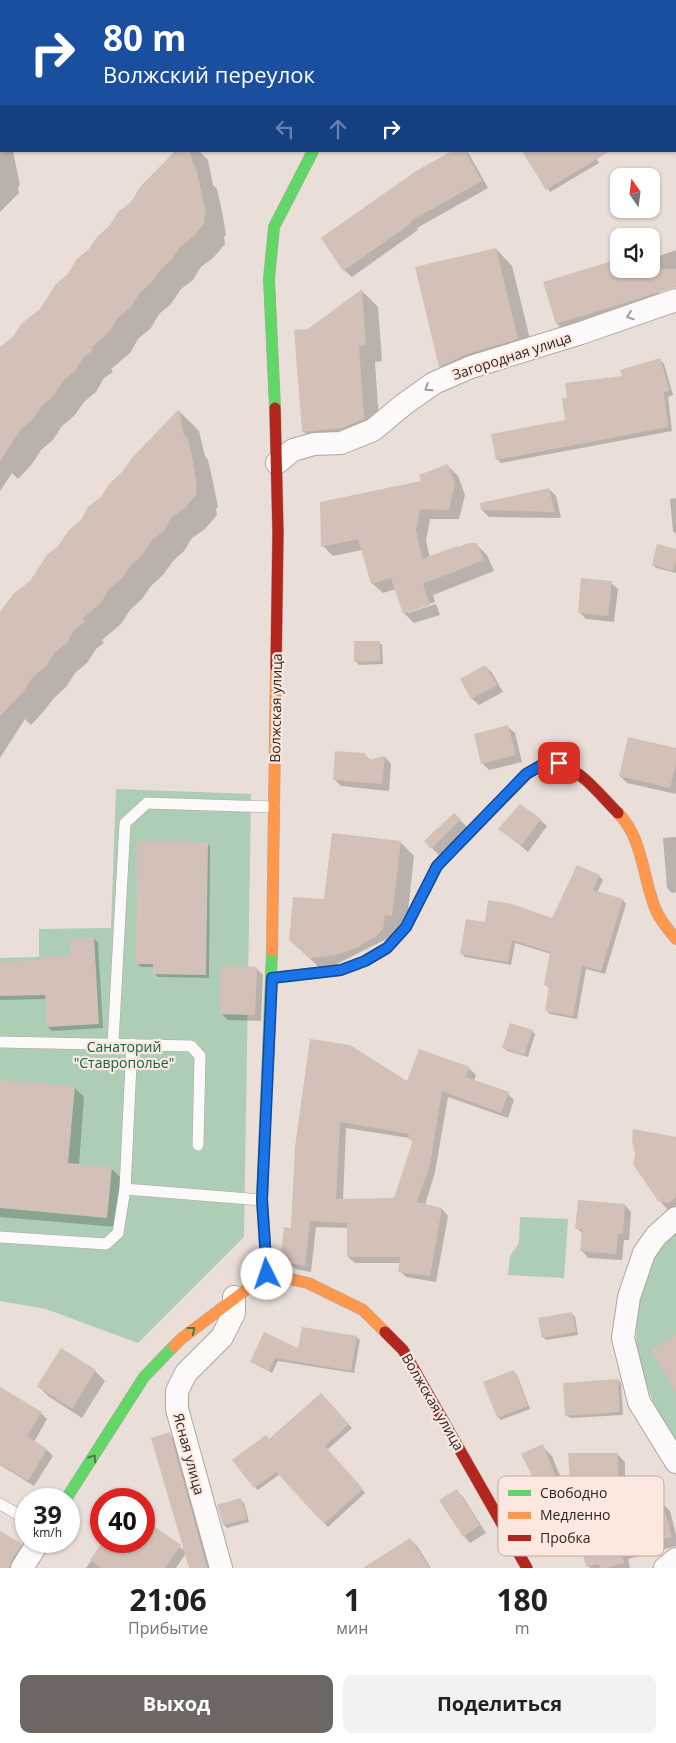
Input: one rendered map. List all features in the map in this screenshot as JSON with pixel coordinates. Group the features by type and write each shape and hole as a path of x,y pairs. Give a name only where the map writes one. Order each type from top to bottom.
{"street":[{"name":"Волжская улица","path":"312,152 274,227 269,279 277,463 278,534 272,978 262,1200 267,1274 308,1283 362,1310 403,1350 498,1517"},
{"name":"Загородная улица","path":"277,463 293,450 314,444 341,443 373,430 434,383 470,367 581,333 676,300"},
{"path":"272,978 341,970 365,961 387,948 406,927 437,866 526,774 540,766 559,763 576,772 624,819 637,843 652,901 663,924 676,939"},
{"path":"676,1218 656,1236 644,1253 629,1297 624,1338 639,1402 676,1462"},
{"path":"73,1488 144,1378 180,1339 267,1274"},
{"name":"Ясная улица","path":"221,1568 176,1409 177,1391 186,1373 222,1337 234,1313 234,1297"},
{"path":"22,1568 31,1553"},
{"name":"Волжская улица","path":"520,1556 527,1568"},
{"path":"665,1568 676,1559"}],"lane":[{"path":"114,1043 125,823 146,803 275,807"},
{"path":"0,1042 191,1046 200,1056 198,1145"},
{"path":"0,1237 106,1244 118,1233 125,1189 132,1044"},
{"path":"125,1189 262,1200"},
{"path":"0,1504 15,1513"}],"green space":[{"name":"Санаторий \"Ставрополье\"","path":"116,789 251,794 244,1237 138,1343 46,1309 0,1301 0,958 39,957 39,929 111,928"},
{"path":"520,1217 568,1219 564,1278 508,1275 510,1256 519,1243"},
{"path":"676,1231 676,1456 636,1357 637,1309 653,1259"}],"building":[{"path":"174,152 190,152 193,164 196,167 206,214 204,216 205,223 193,237 180,247 172,259 139,294 130,308 118,318 109,332 91,348 93,350 83,358 75,371 63,381 54,395 42,406 32,420 21,429 0,461 0,347 13,337 21,324 40,309 56,284 68,274 76,260 89,249 97,237 110,225 118,212 131,202 140,187"},
{"path":"450,152 466,152 482,181 411,221 412,223 343,271 321,238 416,171"},
{"path":"523,152 608,152 546,190"},
{"path":"496,248 518,339 467,354 439,367 415,267"},
{"path":"610,262 610,278 660,278 660,269 676,269 676,287 556,324 543,282"},
{"path":"362,289 366,345 359,346 364,419 342,428 302,432 294,330 308,329"},
{"path":"660,358 670,391 664,392 668,427 496,460 491,434 565,420 562,398 567,398 565,383 622,376 620,370"},
{"path":"179,409 184,435 188,438 193,461 197,494 184,509 172,517 164,531 152,540 122,578 109,589 101,603 82,619 85,622 75,629 67,643 55,652 46,666 33,677 24,691 0,716 0,612 13,594 30,581 47,555 59,545 68,531 81,520 88,507 101,497 109,484 122,472 132,458"},
{"path":"448,464 455,484 449,510 420,509 416,530 422,559 457,546 477,543 484,560 423,584 430,605 403,614 391,578 371,584 358,539 321,547 320,502 421,481 419,475"},
{"path":"549,488 555,512 481,510 480,503"},
{"path":"657,544 676,549 673,571 652,565"},
{"path":"581,578 612,581 608,616 578,613"},
{"path":"354,641 380,641 380,661 354,662"},
{"path":"485,665 497,685 471,699 460,679"},
{"path":"508,725 516,755 481,764 474,734"},
{"path":"628,737 676,748 676,764 670,788 619,776"},
{"path":"335,751 365,753 368,760 385,756 382,784 333,780"},
{"path":"520,804 541,819 521,846 498,829"},
{"path":"454,813 461,819 431,849 424,841"},
{"path":"332,833 401,841 392,916 385,915 383,929 377,936 358,947 337,955 309,958 289,940 293,897 324,899"},
{"path":"137,841 208,842 206,975 153,974 153,964 136,964"},
{"path":"577,865 600,875 593,890 623,899 601,971 582,966 573,1016 545,1011 549,986 544,985 550,952 512,940 508,962 460,954 466,919 485,922 488,900 512,904 552,918"},
{"path":"94,937 99,1024 47,1027 45,995 0,996 0,962 42,960 42,957 71,955 70,939"},
{"path":"221,965 257,967 255,1015 220,1014"},
{"path":"510,1023 533,1030 524,1055 502,1048"},
{"path":"310,1039 350,1045 407,1081 419,1049 470,1067 466,1077 509,1092 501,1113 442,1091 430,1165 417,1202 442,1208 430,1276 398,1272 400,1257 347,1257 347,1223 310,1221 305,1266 288,1263 281,1253 284,1227 291,1228 295,1147","holes":["340,1122 409,1134 408,1139 413,1140 394,1198 336,1199"]},
{"path":"0,1080 75,1086 68,1163 112,1167 107,1218 0,1208"},
{"path":"633,1129 676,1137 676,1193 675,1198 669,1203 658,1201 633,1164 635,1154 632,1140"},
{"path":"578,1200 625,1204 623,1234 618,1234 616,1254 580,1251 582,1229 575,1229"},
{"path":"572,1312 576,1332 542,1338 538,1318"},
{"path":"302,1327 357,1336 351,1371 275,1358 269,1371 250,1362 264,1332 298,1348"},
{"path":"676,1335 676,1393 651,1350"},
{"path":"61,1348 96,1370 72,1409 37,1386"},
{"path":"514,1370 528,1406 497,1418 483,1382"},
{"path":"618,1379 620,1412 565,1416 563,1383"},
{"path":"0,1387 42,1412 27,1436 47,1449 28,1481 0,1464"},
{"path":"321,1393 349,1424 325,1446 363,1489 324,1524 276,1472 254,1488 232,1460 266,1435 269,1439"},
{"path":"170,1432 207,1568 189,1568 151,1438"},
{"path":"543,1444 555,1476 532,1476 521,1454"},
{"path":"568,1453 618,1453 618,1476 570,1476"},
{"path":"457,1489 480,1525 463,1537 439,1500"},
{"path":"241,1498 247,1519 223,1525 217,1505"},
{"path":"664,1509 672,1537 664,1539"},
{"path":"155,1527 181,1545 165,1568 101,1568 90,1560 95,1553 155,1553"},
{"path":"0,1531 15,1540 16,1553 9,1568 0,1568"},
{"path":"410,1538 430,1568 363,1568"},
{"path":"583,1556 622,1556 624,1563 607,1568 600,1568 599,1564 586,1567"}],"traffic: fast":[{"path":"275,408 269,279 274,227 312,152"},
{"path":"267,1274 262,1200 272,951"},
{"path":"73,1488 144,1377 174,1346"}],"traffic: slow":[{"path":"272,951 276,667"},
{"path":"618,813 632,832 656,910 676,939"},
{"path":"272,978 341,970 365,961 387,948 406,927 437,866 452,850"},
{"path":"174,1346 267,1274 308,1283 363,1310 385,1332"}],"traffic: jam":[{"path":"275,408 278,533 276,667"},
{"path":"452,850 527,774 538,767 551,763 560,764 576,772 618,813"},
{"path":"385,1332 403,1350 498,1517"},
{"path":"520,1556 527,1568"}],"route":[{"path":"267,1274 262,1200 272,978 341,970 365,961 387,948 406,927 437,866 526,774 540,766 559,763"}]}
